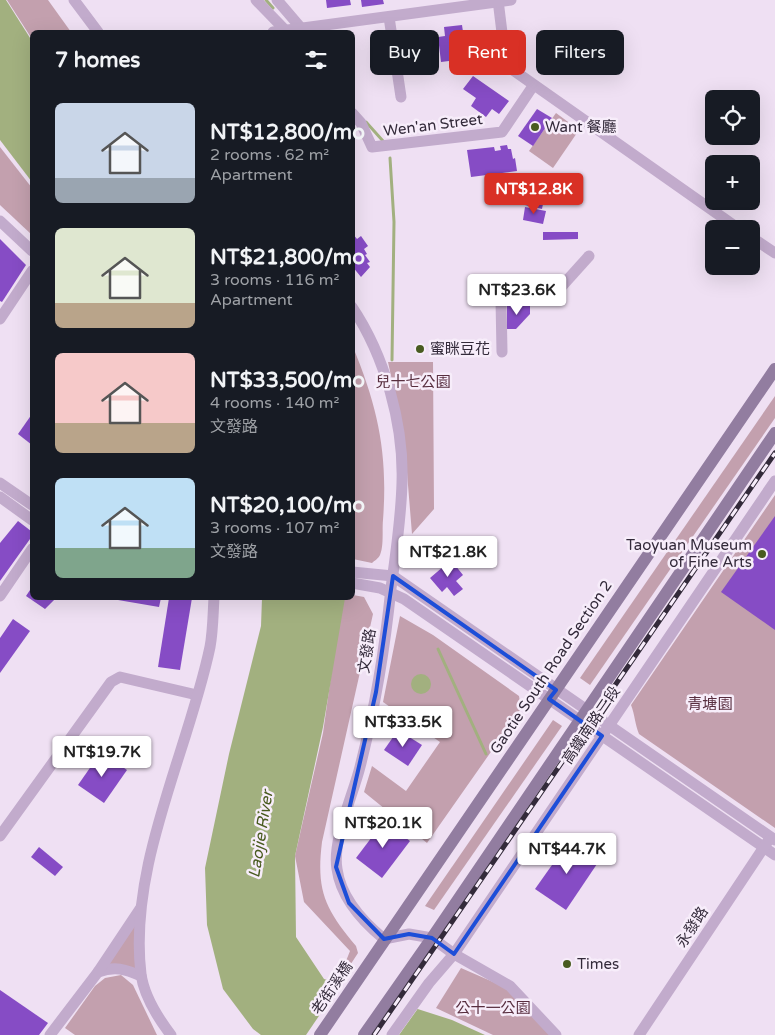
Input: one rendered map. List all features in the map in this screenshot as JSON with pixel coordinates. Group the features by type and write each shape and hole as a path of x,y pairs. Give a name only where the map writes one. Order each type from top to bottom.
{"street":[{"path":"74,0 96,30"},
{"path":"256,0 284,30"},
{"path":"277,0 301,28"},
{"path":"294,30 511,0"},
{"path":"498,1 506,65 533,86 727,220"},
{"path":"389,17 401,97"},
{"name":"Wen'an Street","path":"355,116 361,123 372,148 502,132 533,86"},
{"path":"0,221 30,249"},
{"path":"760,243 775,253"},
{"path":"553,296 589,256"},
{"path":"0,319 30,274"},
{"path":"501,300 502,352"},
{"name":"文發路","path":"355,313 379,362 391,397 397,429 402,483 393,576 376,692 360,767 338,847 336,867 340,886 349,903 372,929 384,939"},
{"name":"Gaotie South Road Section 2","path":"371,958 775,369"},
{"path":"364,1035 409,972 775,433"},
{"name":"高鐵南路二段","path":"392,1035 429,983 454,954 775,481"},
{"path":"0,483 30,504"},
{"path":"0,497 30,519"},
{"path":"0,596 30,552"},
{"path":"355,574 391,591 553,694"},
{"path":"355,582 393,576 583,716 602,736 775,855"},
{"path":"171,1035 157,1016 141,976 140,909 151,854 210,645 214,600"},
{"path":"2,829 111,682 120,677 197,695"},
{"path":"583,716 609,726 773,839"},
{"name":"永發路","path":"639,1035 763,846 773,839"},
{"path":"54,1034 140,909"},
{"path":"384,939 409,934 432,938 454,954 510,986 556,1035"},
{"name":"老街溪橋","path":"320,1035 371,958"},
{"path":"98,972 110,968 124,968 141,976"}],"highlighted area":[{"path":"393,576 556,690 549,699 602,736 454,954 432,938 409,934 384,939 349,903 336,867 376,692"}],"green space":[{"path":"7,0 48,0 70,30 30,30 30,36"},
{"path":"556,113 579,130 553,168 529,151"},
{"path":"0,147 30,185 30,233 0,205"},
{"path":"355,352 375,411 384,473 381,551 372,563 355,559"},
{"name":"兒十七公園","path":"388,362 433,362 434,509 412,534 404,436"},
{"path":"775,396 775,418 590,685 580,678"},
{"name":"青塘園","path":"775,495 775,828 639,734 631,705"},
{"path":"355,595 364,597 373,614 322,842 320,859 320,874 325,899 337,921 356,946 358,953 345,973 344,966 350,951 304,902 295,856 323,733 342,600 355,600"},
{"path":"400,616 433,635 519,696 521,709 427,843 364,792 372,766 406,791 440,742 383,702"},
{"path":"553,720 562,726 434,910 425,906"},
{"path":"140,909 141,976 98,972"},
{"name":"公十一公園","path":"461,968 507,988 550,1035 493,1035 436,1008"},
{"path":"121,975 133,985 157,1035 75,1035 65,1028 95,986 105,978"}],"water":[{"path":"0,0 6,0 30,38 30,179 0,140"},
{"name":"Laojie River","path":"262,600 345,600 323,727 295,856 296,937 324,979 452,1020 485,1035 261,1035 253,1029 223,989 207,925 205,868 229,754 261,626"},
{"path":"421,674 428,677 431,684 428,691 421,694 414,691 411,684 414,677"}],"pier":[{"path":"342,982 419,1007 399,1035 306,1035"}],"building":[{"path":"326,0 350,0 351,5 327,8"},
{"path":"361,0 383,0 384,4 362,7"},
{"path":"462,25 463,30 449,30 449,61 441,62 439,37 445,36 444,27"},
{"path":"473,76 509,101 499,114 492,109 486,117 471,106 476,98 463,89"},
{"name":"Want 餐廳","path":"537,109 552,118 533,146 518,136"},
{"path":"507,145 508,149 511,149 513,159 515,158 517,171 471,177 467,150 494,147 495,151 501,150 500,146"},
{"path":"537,182 547,184 542,209 525,205 528,191 535,192"},
{"path":"525,207 546,211 543,224 523,220"},
{"path":"543,232 578,232 578,239 543,240"},
{"path":"361,236 368,246 364,249 367,254 365,255 370,262 367,263 370,267 361,277 355,270 355,237 357,239"},
{"path":"0,239 26,265 2,302 0,301"},
{"path":"507,306 530,306 530,314 516,329 507,329"},
{"path":"30,417 30,443 18,434"},
{"name":"Taoyuan Museum of Fine Arts","path":"775,516 775,630 721,592"},
{"path":"18,521 30,530 30,539 0,581 0,543"},
{"path":"451,560 463,575 456,581 463,589 454,596 447,587 442,592 430,578"},
{"path":"30,590 30,599 26,596"},
{"path":"32,600 54,600 45,609"},
{"path":"118,600 161,600 159,607"},
{"path":"169,600 192,600 180,670 158,667"},
{"path":"13,619 30,631 0,673 0,638"},
{"path":"398,730 422,745 408,766 384,750"},
{"path":"101,752 127,770 104,803 78,785"},
{"path":"384,821 410,841 382,878 356,858"},
{"path":"569,841 599,861 566,910 535,889"},
{"path":"39,847 63,867 55,876 31,857"},
{"path":"0,990 48,1023 39,1035 0,1035"}],"waterway":[{"path":"266,0 273,8"},
{"path":"366,122 383,141"},
{"path":"390,158 394,222 392,360"},
{"path":"438,649 486,754"}],"railway":[{"path":"374,1035 775,453"}],"place":[{"name":"Want 餐廳","path":"535,127"},
{"name":"蜜眯豆花","path":"420,349"},
{"name":"Taoyuan Museum of Fine Arts","path":"762,554"},
{"name":"Times","path":"567,964"}]}
